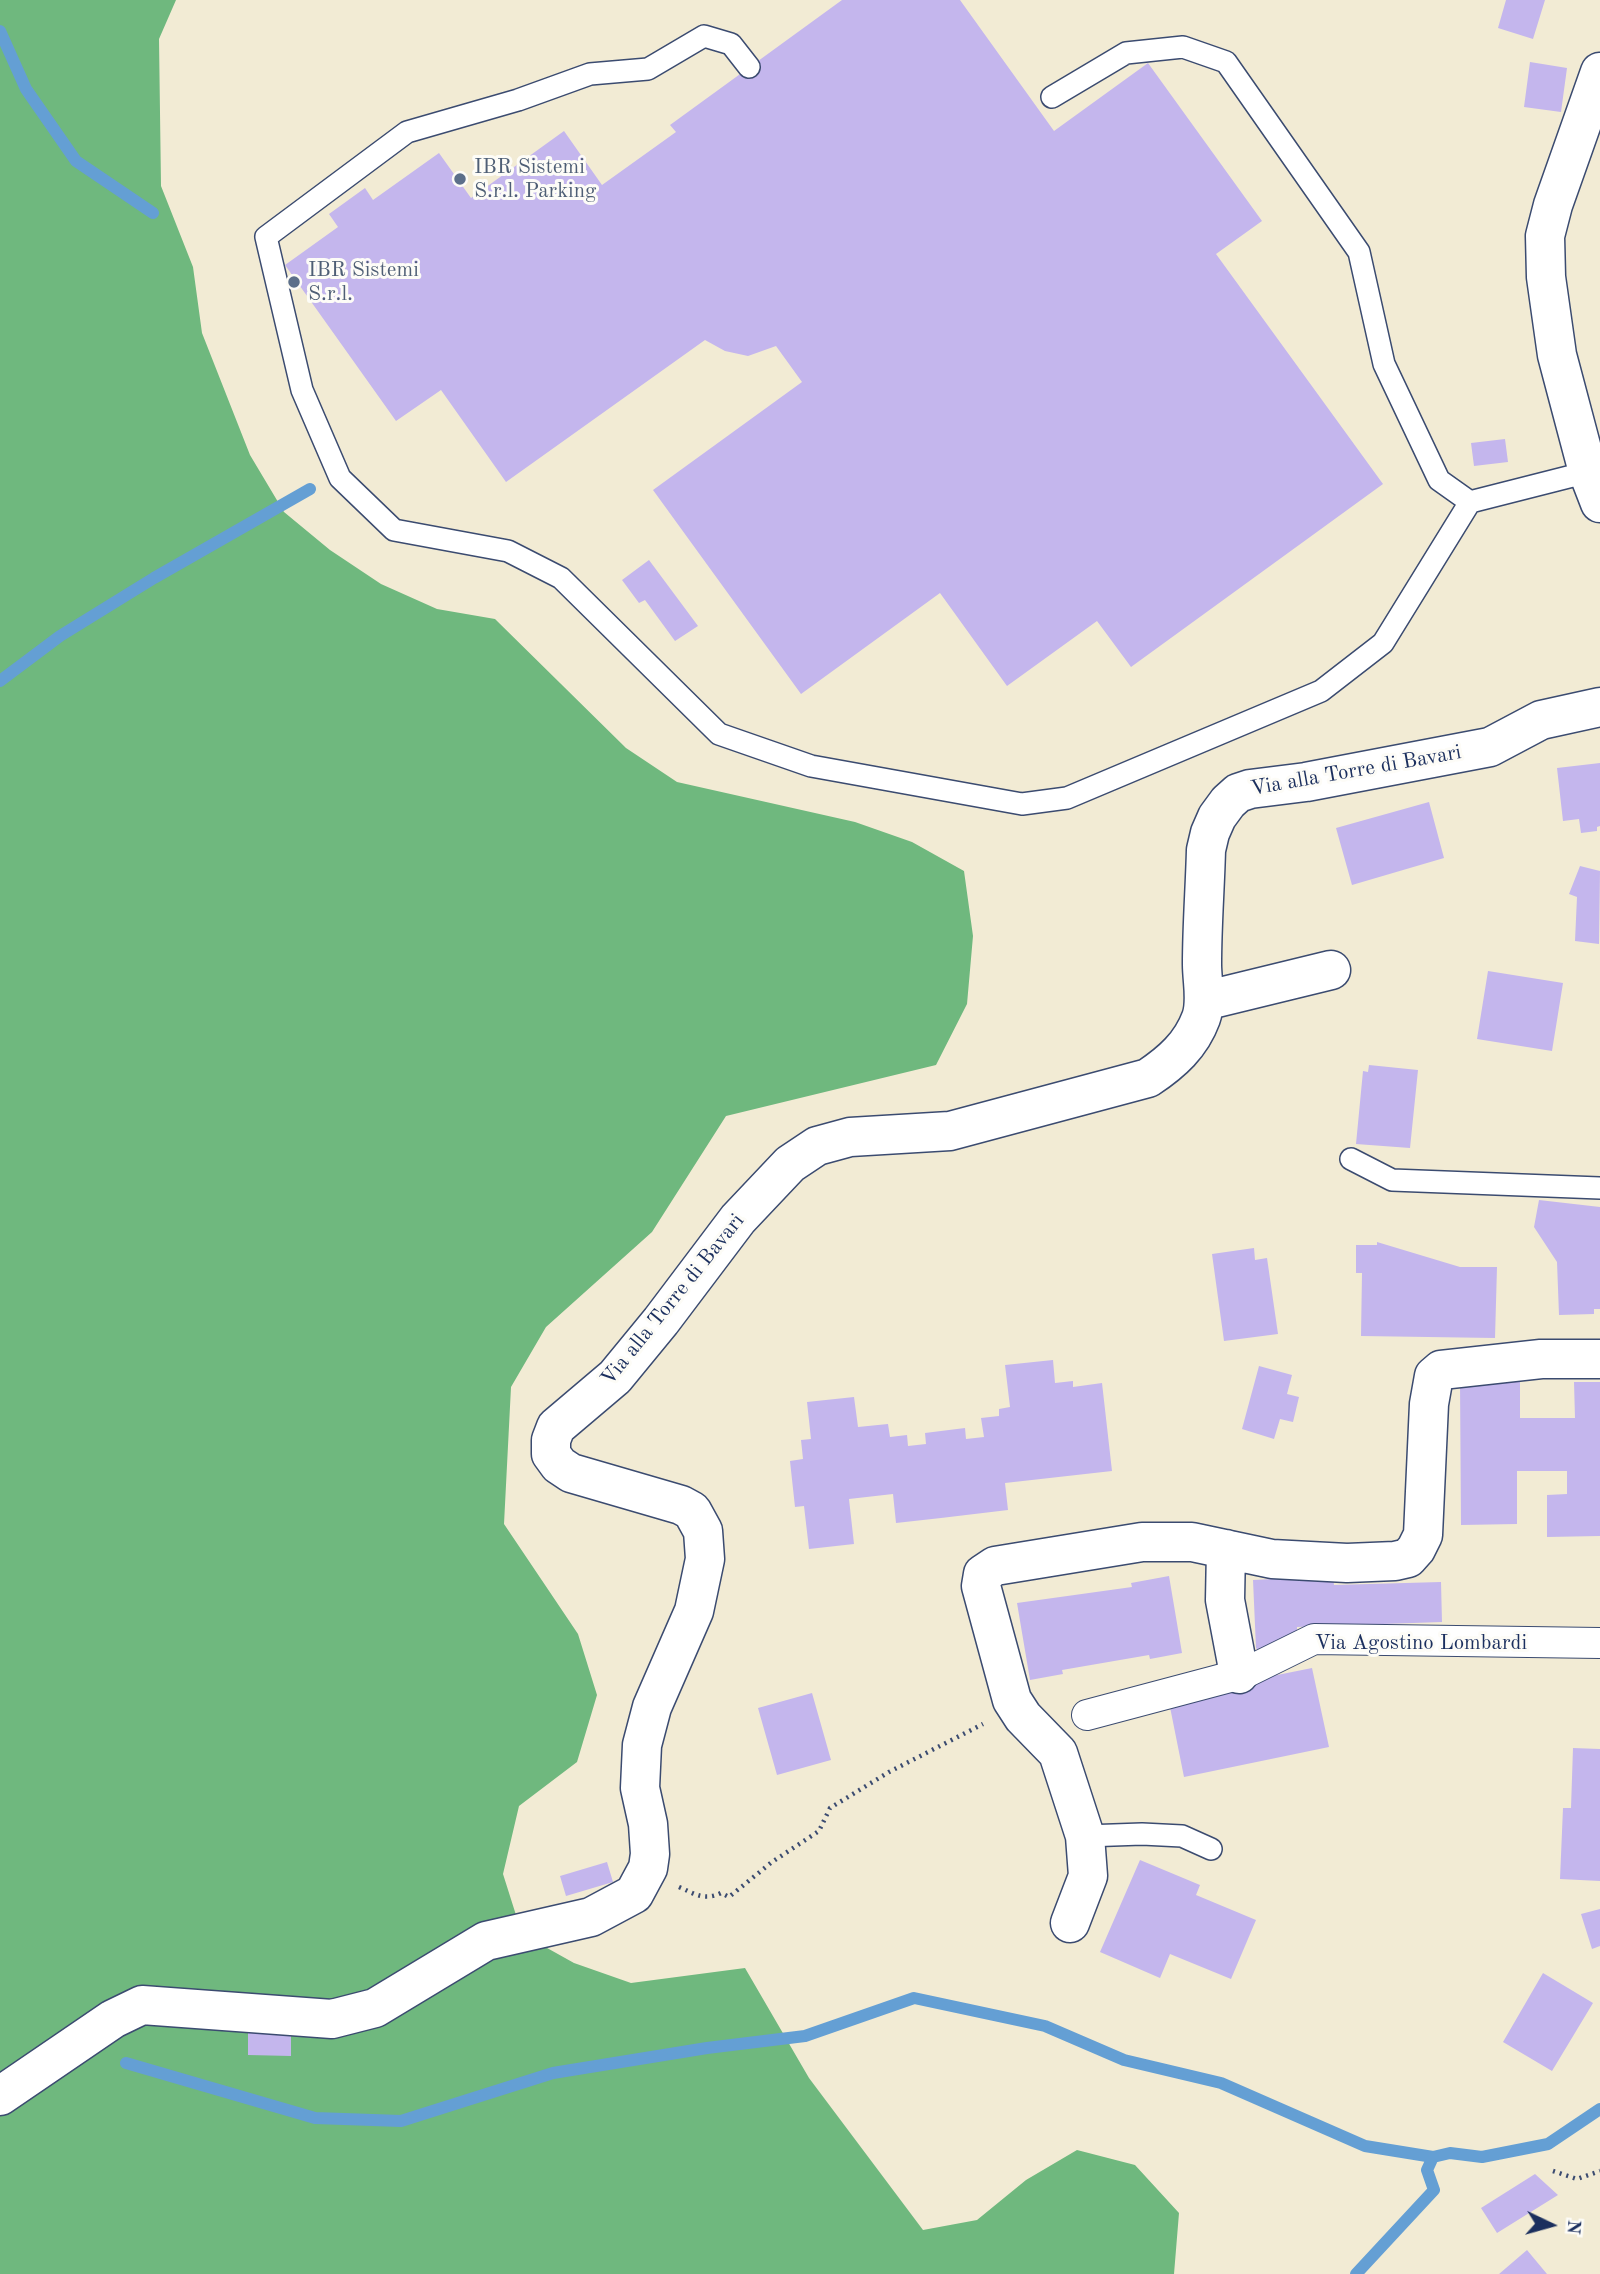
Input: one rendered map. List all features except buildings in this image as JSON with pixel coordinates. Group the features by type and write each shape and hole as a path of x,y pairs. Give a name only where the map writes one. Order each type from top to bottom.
{"street":[{"path":"1594,488 1557,355 1546,277 1545,236 1553,205 1600,72"},
{"name":"Via alla Torre di Bavari","path":"634,1894 648,1868 650,1854 648,1824 640,1788 642,1745 652,1707 694,1611 704,1567 703,1531 692,1511 681,1505 571,1473 559,1465 551,1454 551,1440 556,1427 615,1377 661,1321 737,1219 790,1164 817,1146 850,1137 950,1131 1148,1078 1173,1062 1191,1038 1202,1017 1205,1001 1202,962 1206,850 1210,833 1217,817 1238,793 1490,747 1541,720 1600,707"},
{"path":"1205,1001 1331,970"},
{"path":"1070,1923 1088,1876 1085,1836 1058,1753 1023,1717 1012,1700 981,1586 983,1574 995,1566 1142,1542 1192,1542 1272,1559 1347,1563 1408,1558 1423,1535 1429,1404 1434,1376 1441,1370 1541,1359 1600,1359"},
{"path":"1226,1549 1225,1600 1239,1674"},
{"name":"Via Agostino Lombardi","path":"1087,1715 1239,1674 1314,1639 1600,1643"},
{"path":"0,2096 113,2020 142,2005 332,2019 375,2008 486,1941 591,1917 634,1894"}],"lane":[{"path":"748,67 731,44 704,36 648,69 590,74 518,100 407,132 266,237 302,390 340,478 394,530 508,551 561,578 719,734 824,768 1022,804 1067,798 1321,691 1383,643 1470,502"},
{"path":"1052,97 1126,53 1184,47 1226,62 1359,252 1384,364 1439,480 1470,502 1594,488"},
{"path":"1351,1159 1392,1180 1600,1188"},
{"path":"1085,1836 1182,1836 1211,1849"}],"path":[{"path":"634,1894 676,1885 699,1897 712,1898 721,1893 729,1897 772,1862 819,1831 830,1808 889,1772 986,1722"},
{"path":"1553,2171 1577,2179 1600,2171"}],"green space":[{"path":"0,0 176,0 159,39 161,186 193,267 202,333 250,455 284,512 330,550 381,584 437,609 495,619 626,748 677,782 855,822 912,842 964,871 973,936 967,1004 936,1065 726,1116 652,1232 546,1327 511,1387 504,1524 578,1634 597,1695 577,1762 519,1806 503,1874 522,1934 574,1963 631,1983 745,1968 809,2078 923,2230 977,2220 1026,2180 1077,2150 1135,2165 1179,2213 1174,2274 0,2274"}],"waterway":[{"path":"0,31 26,89 76,161 153,213"},
{"path":"0,681 60,636 154,578 310,489"},
{"path":"126,2063 315,2118 401,2121 553,2073 707,2048 805,2036 914,1998 1045,2026 1124,2060 1221,2083 1365,2146 1433,2157"},
{"path":"1356,2274 1434,2190 1427,2170 1433,2157 1450,2153 1482,2157 1548,2144 1600,2109"}],"place":[{"name":"IBR Sistemi S.r.l. Parking","path":"460,179"},
{"name":"IBR Sistemi S.r.l.","path":"294,282"}]}
